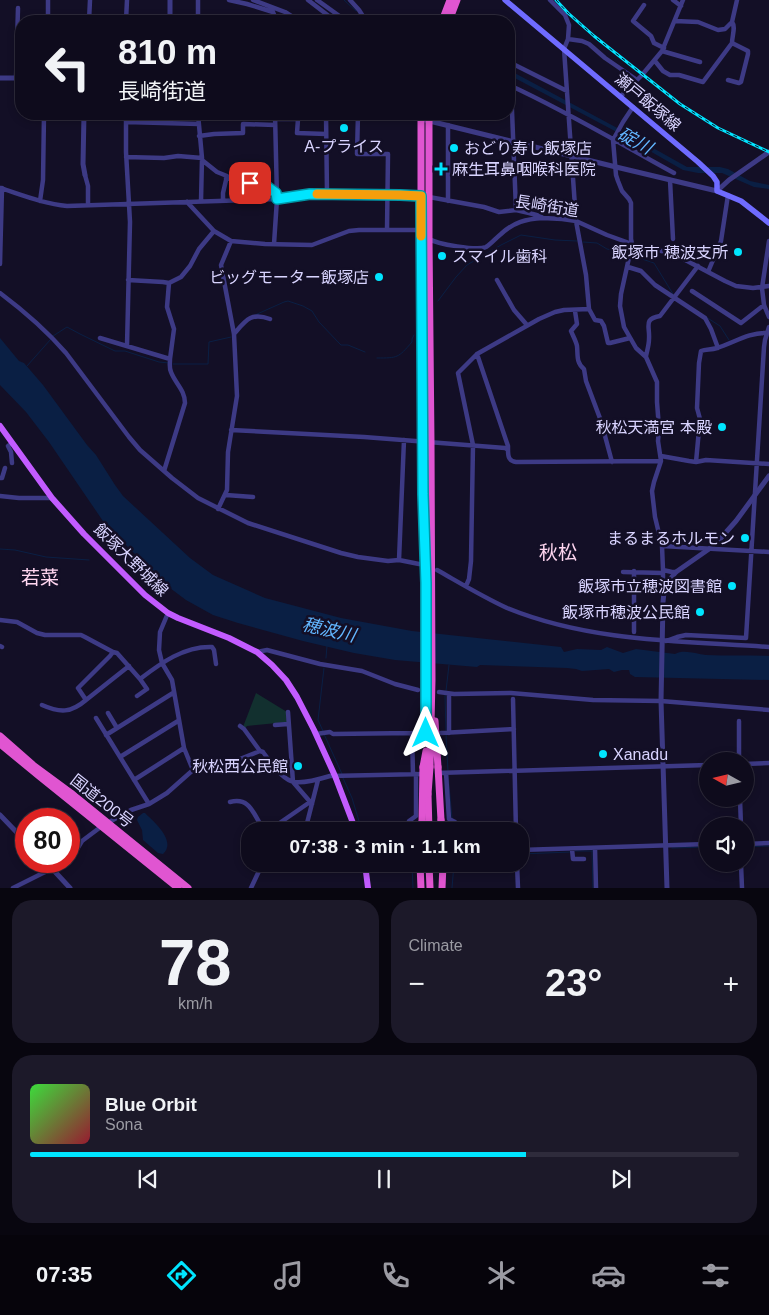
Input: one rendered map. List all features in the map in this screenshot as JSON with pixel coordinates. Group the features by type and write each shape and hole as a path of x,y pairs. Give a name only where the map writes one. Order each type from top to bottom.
{"highway":[{"path":"444,15 450,0"},
{"path":"451,15 457,0"},
{"path":"425,120 421,196 423,494 429,584"},
{"path":"425,120 429,197 431,442 429,680 425,821"},
{"path":"425,821 428,794 426,751 429,680"},
{"path":"429,680 438,767 441,822"},
{"name":"国道200号","path":"0,736 33,765 71,793 178,888"},
{"name":"国道200号","path":"0,744 39,776 187,887"},
{"path":"420,872 421,888"},
{"path":"429,872 430,888"},
{"path":"442,888 443,872"}],"main road":[{"name":"瀬戸飯塚線","path":"505,0 698,162 713,176 717,191"},
{"path":"717,191 741,201 769,223"},
{"name":"飯塚大野城線","path":"0,426 52,498 84,534 145,595 168,613 236,641 257,652 286,680 298,697 318,734 337,776 353,822"},
{"path":"366,872 368,888"}],"street":[{"path":"48,0 48,15"},
{"path":"89,15 90,0"},
{"path":"126,15 127,0"},
{"path":"170,0 170,15"},
{"path":"198,0 198,15"},
{"path":"229,0 273,12 275,15"},
{"path":"253,0 290,15"},
{"path":"308,0 328,15"},
{"path":"316,0 338,15"},
{"path":"350,0 362,15"},
{"path":"550,0 567,18 569,25 568,39 564,49 571,155 576,221 586,275 589,309 594,320 601,321 604,326 608,343 630,338"},
{"path":"673,0 681,6"},
{"path":"620,97 655,61 663,49 683,0"},
{"path":"655,61 670,75 679,74 703,82 732,43 734,24 732,22 737,0"},
{"path":"644,5 634,21 651,36 654,43 663,49 700,62"},
{"path":"18,8 18,15"},
{"path":"675,21 698,22 720,30 732,22"},
{"path":"568,39 589,44 605,58 637,80"},
{"path":"728,80 740,82 748,54 748,51 732,43"},
{"path":"515,65 567,92"},
{"path":"0,78 15,78"},
{"path":"515,88 569,113 674,173"},
{"path":"633,107 613,139 616,174 622,192 631,203 632,244 620,306 624,327 639,351 646,357 657,382 658,441 661,459 652,491 662,546 663,571 661,701 667,888"},
{"path":"40,201 44,180 44,120"},
{"path":"84,120 83,164 88,186 88,205"},
{"path":"199,120 202,159 201,202"},
{"path":"274,244 277,199 275,120"},
{"path":"298,120 298,133 326,134"},
{"path":"326,120 327,194"},
{"path":"358,120 357,154 388,154 387,230"},
{"path":"434,120 616,168 717,191 729,180 769,152"},
{"path":"511,120 516,210"},
{"path":"127,346 130,203 126,157 126,122 199,124"},
{"path":"200,136 242,133 243,124 275,125"},
{"path":"448,125 448,201"},
{"path":"126,157 164,158 178,156 202,159 217,172 227,176 226,178 250,183 252,180 258,181 276,193"},
{"path":"223,201 226,178"},
{"path":"670,180 673,239"},
{"path":"0,264 1,188 40,201 67,206 277,199 310,194 421,196"},
{"path":"708,272 722,241 728,195"},
{"name":"長崎街道","path":"429,197 484,207 499,212 516,210 543,218 576,221 632,244 674,254 736,286 762,288 769,286"},
{"path":"187,202 214,232 231,241 274,244 312,245 349,231 421,230 429,239 452,246 478,249 488,246 516,223 543,218"},
{"path":"128,280 169,283 182,277 199,249 214,232"},
{"path":"218,508 226,495 228,485 228,452 237,396 234,334 221,265 231,241"},
{"path":"769,243 762,288 764,305 769,317"},
{"path":"646,357 649,338 648,323 653,318 660,316 698,266"},
{"path":"628,267 640,271 656,285 705,318 718,348"},
{"path":"497,280 514,310 527,325"},
{"path":"164,471 185,403 183,392 170,369 174,329 167,307 169,283"},
{"path":"692,291 741,323 764,305"},
{"path":"0,293 48,332 57,342 140,450 198,498 248,523 341,553 358,557 388,561 399,560 419,564"},
{"path":"466,586 469,579 471,561 473,445 458,373 477,354 527,325 555,312 589,309"},
{"path":"575,311 577,324 572,331 577,347 576,354 580,366 584,369 586,381 601,422 612,462"},
{"path":"234,334 248,319 258,316 270,319"},
{"path":"663,642 686,635 746,638 764,347 769,327"},
{"path":"696,462 700,419 697,408 701,351 718,348 756,334 767,333"},
{"path":"100,338 170,359"},
{"path":"477,354 508,446 510,460 516,462 612,462 661,459 769,464"},
{"path":"762,380 769,381"},
{"path":"231,430 423,441 505,448 508,450"},
{"path":"399,560 404,440"},
{"path":"12,443 8,446 12,456 12,463"},
{"path":"0,478 2,478 5,468"},
{"path":"663,602 664,592 676,572 708,550 736,521 769,476"},
{"path":"226,495 253,497"},
{"path":"0,496 52,498"},
{"path":"662,546 769,552"},
{"path":"437,570 508,608 555,624 601,634 663,642 769,647"},
{"path":"634,571 634,632"},
{"path":"624,572 676,572"},
{"path":"168,613 160,637 159,650 162,663 172,680 184,748 193,770"},
{"path":"0,620 17,622 37,633 45,635 81,635 113,652 117,652 147,690 137,696"},
{"path":"140,679 178,654 211,646 214,650 216,664"},
{"path":"257,652 267,650 320,664 362,672 418,690"},
{"path":"86,700 78,688 113,652"},
{"path":"42,705 50,709 68,710 78,707 129,666"},
{"path":"106,735 173,693"},
{"path":"514,729 445,733 445,693 511,693 593,700 661,701 769,710"},
{"path":"513,698 516,822"},
{"path":"288,712 293,782"},
{"path":"108,713 117,728"},
{"path":"96,718 149,804"},
{"path":"120,757 178,721"},
{"path":"739,721 739,752"},
{"path":"274,725 288,724"},
{"path":"240,726 281,774 293,782 311,803"},
{"path":"318,734 327,732 333,734 414,733 416,816 409,822"},
{"path":"134,780 184,748"},
{"path":"80,844 104,824 167,794 193,770 220,769 260,751"},
{"path":"754,764 769,763"},
{"path":"293,782 318,780 330,776 699,765"},
{"path":"447,773 449,819 455,822"},
{"path":"307,822 318,780"},
{"path":"230,802 240,801 250,806 259,822"},
{"path":"280,822 311,803"},
{"path":"0,816 15,831"},
{"path":"754,844 769,843"},
{"path":"529,850 572,851 595,848 699,844"},
{"path":"595,848 596,888"},
{"path":"572,851 573,859 584,859"},
{"path":"251,888 259,872"},
{"path":"517,872 518,888"},
{"path":"741,872 742,888"},
{"path":"13,888 43,873"},
{"path":"56,873 70,888"}],"green space":[{"path":"256,693 287,712 287,722 243,727"}],"water":[{"name":"碇川","path":"515,73 687,167 720,167 728,169 750,181 769,185 769,189 754,187 722,173 698,173 683,170 613,130 515,78"},
{"name":"穂波川","path":"0,338 19,361 24,363 43,385 96,455 123,496 190,558 213,575 265,598 341,618 412,631 561,647 564,652 577,649 601,650 607,647 623,653 636,649 675,654 686,652 706,655 769,656 769,680 635,677 630,674 629,670 614,672 609,669 582,671 567,668 480,665 477,667 395,660 303,641 213,615 186,600 166,585 105,524 49,442 26,412 0,385"},
{"path":"143,813 158,826 166,838 167,849 163,854 158,853 143,840 142,830 137,820"}],"waterway":[{"path":"344,0 356,11"},
{"path":"438,301 467,265 521,235 577,241"},
{"path":"583,242 597,243 607,249 629,254"},
{"path":"633,256 654,263 673,294"},
{"path":"255,315 288,301 303,306 312,311 319,322 341,345 348,345 365,352"},
{"path":"706,317 720,326 729,340"},
{"path":"53,336 67,327 115,351 125,351 159,362 169,363"},
{"path":"377,358 397,356 412,342 414,335"},
{"path":"173,364 208,364 209,342 231,337"},
{"path":"27,366 51,339"},
{"path":"0,549 15,550 46,557 89,560"},
{"name":"穂波川","path":"326,658 327,646"},
{"path":"446,691 449,665"},
{"path":"323,731 318,720 324,668"},
{"path":"445,695 446,731"},
{"path":"324,734 342,774"},
{"path":"446,735 448,771"},
{"path":"448,775 452,818"},
{"path":"343,778 352,798 359,822"},
{"path":"754,847 769,846"},
{"path":"672,848 699,847"},
{"path":"575,851 593,851"},
{"path":"592,851 593,888"},
{"path":"529,854 571,852"},
{"path":"412,872 413,888"},
{"path":"452,888 453,872"}],"railway":[{"path":"556,0 594,36 680,104 718,128 769,152"}],"slow traffic":[{"path":"317,194 421,196 421,236"}],"place":[{"name":"A-プライス","path":"344,128"},
{"name":"おどり寿し飯塚店","path":"454,148"},
{"name":"麻生耳鼻咽喉科医院","path":"441,169"},
{"name":"飯塚市 穂波支所","path":"738,252"},
{"name":"スマイル歯科","path":"442,256"},
{"name":"ビッグモーター飯塚店","path":"379,277"},
{"name":"秋松天満宮 本殿","path":"722,427"},
{"name":"まるまるホルモン","path":"745,538"},
{"name":"飯塚市立穂波図書館","path":"732,586"},
{"name":"飯塚市穂波公民館","path":"700,612"},
{"name":"Xanadu","path":"603,754"},
{"name":"秋松西公民館","path":"298,766"}],"district":[{"name":"秋松","path":"558,552"},
{"name":"若菜","path":"40,577"}],"route":[{"path":"250,183 252,180 261,182 276,193 277,199 310,194 421,196 426,733"}]}
